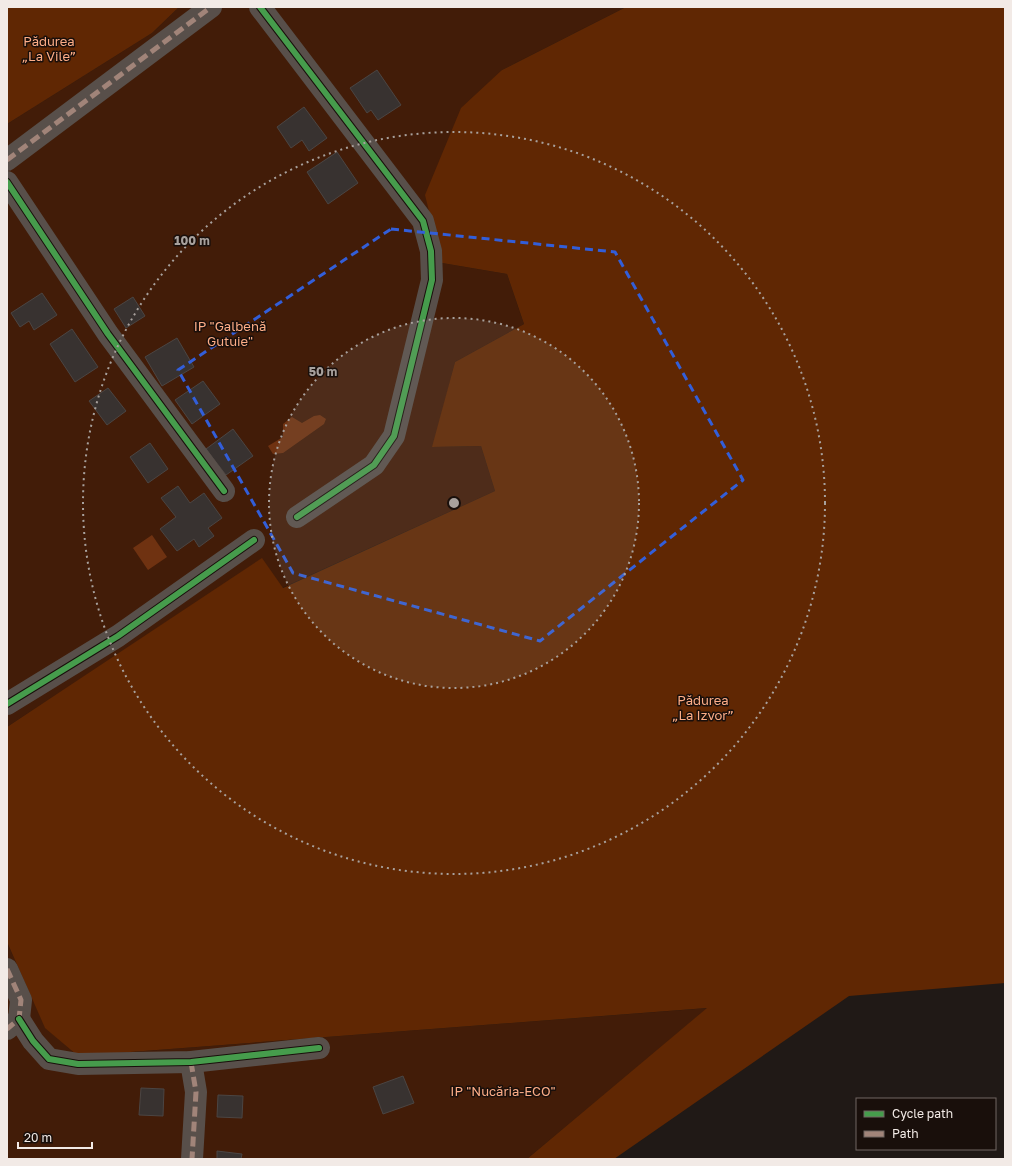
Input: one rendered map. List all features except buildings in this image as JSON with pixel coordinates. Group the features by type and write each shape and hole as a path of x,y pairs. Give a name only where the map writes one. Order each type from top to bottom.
{"street":[{"path":"7,160 211,7"},
{"path":"260,7 423,220 431,251 432,280 394,436 374,465 297,517"},
{"path":"7,182 108,334 224,491"},
{"path":"7,704 118,636 254,540"},
{"path":"7,969 21,1000 13,1024 33,1041 49,1059 78,1064 191,1062 319,1048"},
{"path":"191,1062 196,1092 192,1159"}],"highlighted area":[{"path":"391,229 615,252 743,480 540,641 293,573 178,370"}],"green space":[{"name":"Pădurea „La Vile”","path":"7,7 179,7 152,33 7,124"},
{"name":"IP \"Galbenă Gutuie\"","path":"179,7 626,7 502,70 442,263 507,274 524,324 455,362 433,447 481,446 495,491 282,588 262,559 7,727 7,124 152,33"},
{"name":"Pădurea „La Izvor”","path":"626,7 1005,7 1005,983 849,996 614,1159 527,1159 707,1008 78,1056 45,1028 7,942 7,727 262,558 283,588 495,491 481,446 432,447 455,362 524,324 507,274 442,263 425,195 461,108 502,70"},
{"name":"IP \"Nucăria-ECO\"","path":"7,942 45,1027 78,1056 708,1008 527,1159 7,1159"}],"shaded area":[{"path":"320,415 326,419 324,424 283,453 273,454 268,446 283,437 283,424 292,417 302,423 314,416"},
{"path":"152,535 167,557 148,570 133,548"}],"marked path":[{"path":"7,160 211,7"},
{"path":"7,969 21,1000 19,1019 7,1029"},
{"path":"191,1062 196,1092 192,1159"}],"cycle path":[{"path":"260,7 423,221 431,251 432,280 394,436 374,465 297,517"},
{"path":"7,182 108,334 224,491"},
{"path":"7,704 118,636 254,540"},
{"path":"19,1019 33,1041 49,1059 78,1064 191,1062 319,1048"}]}
